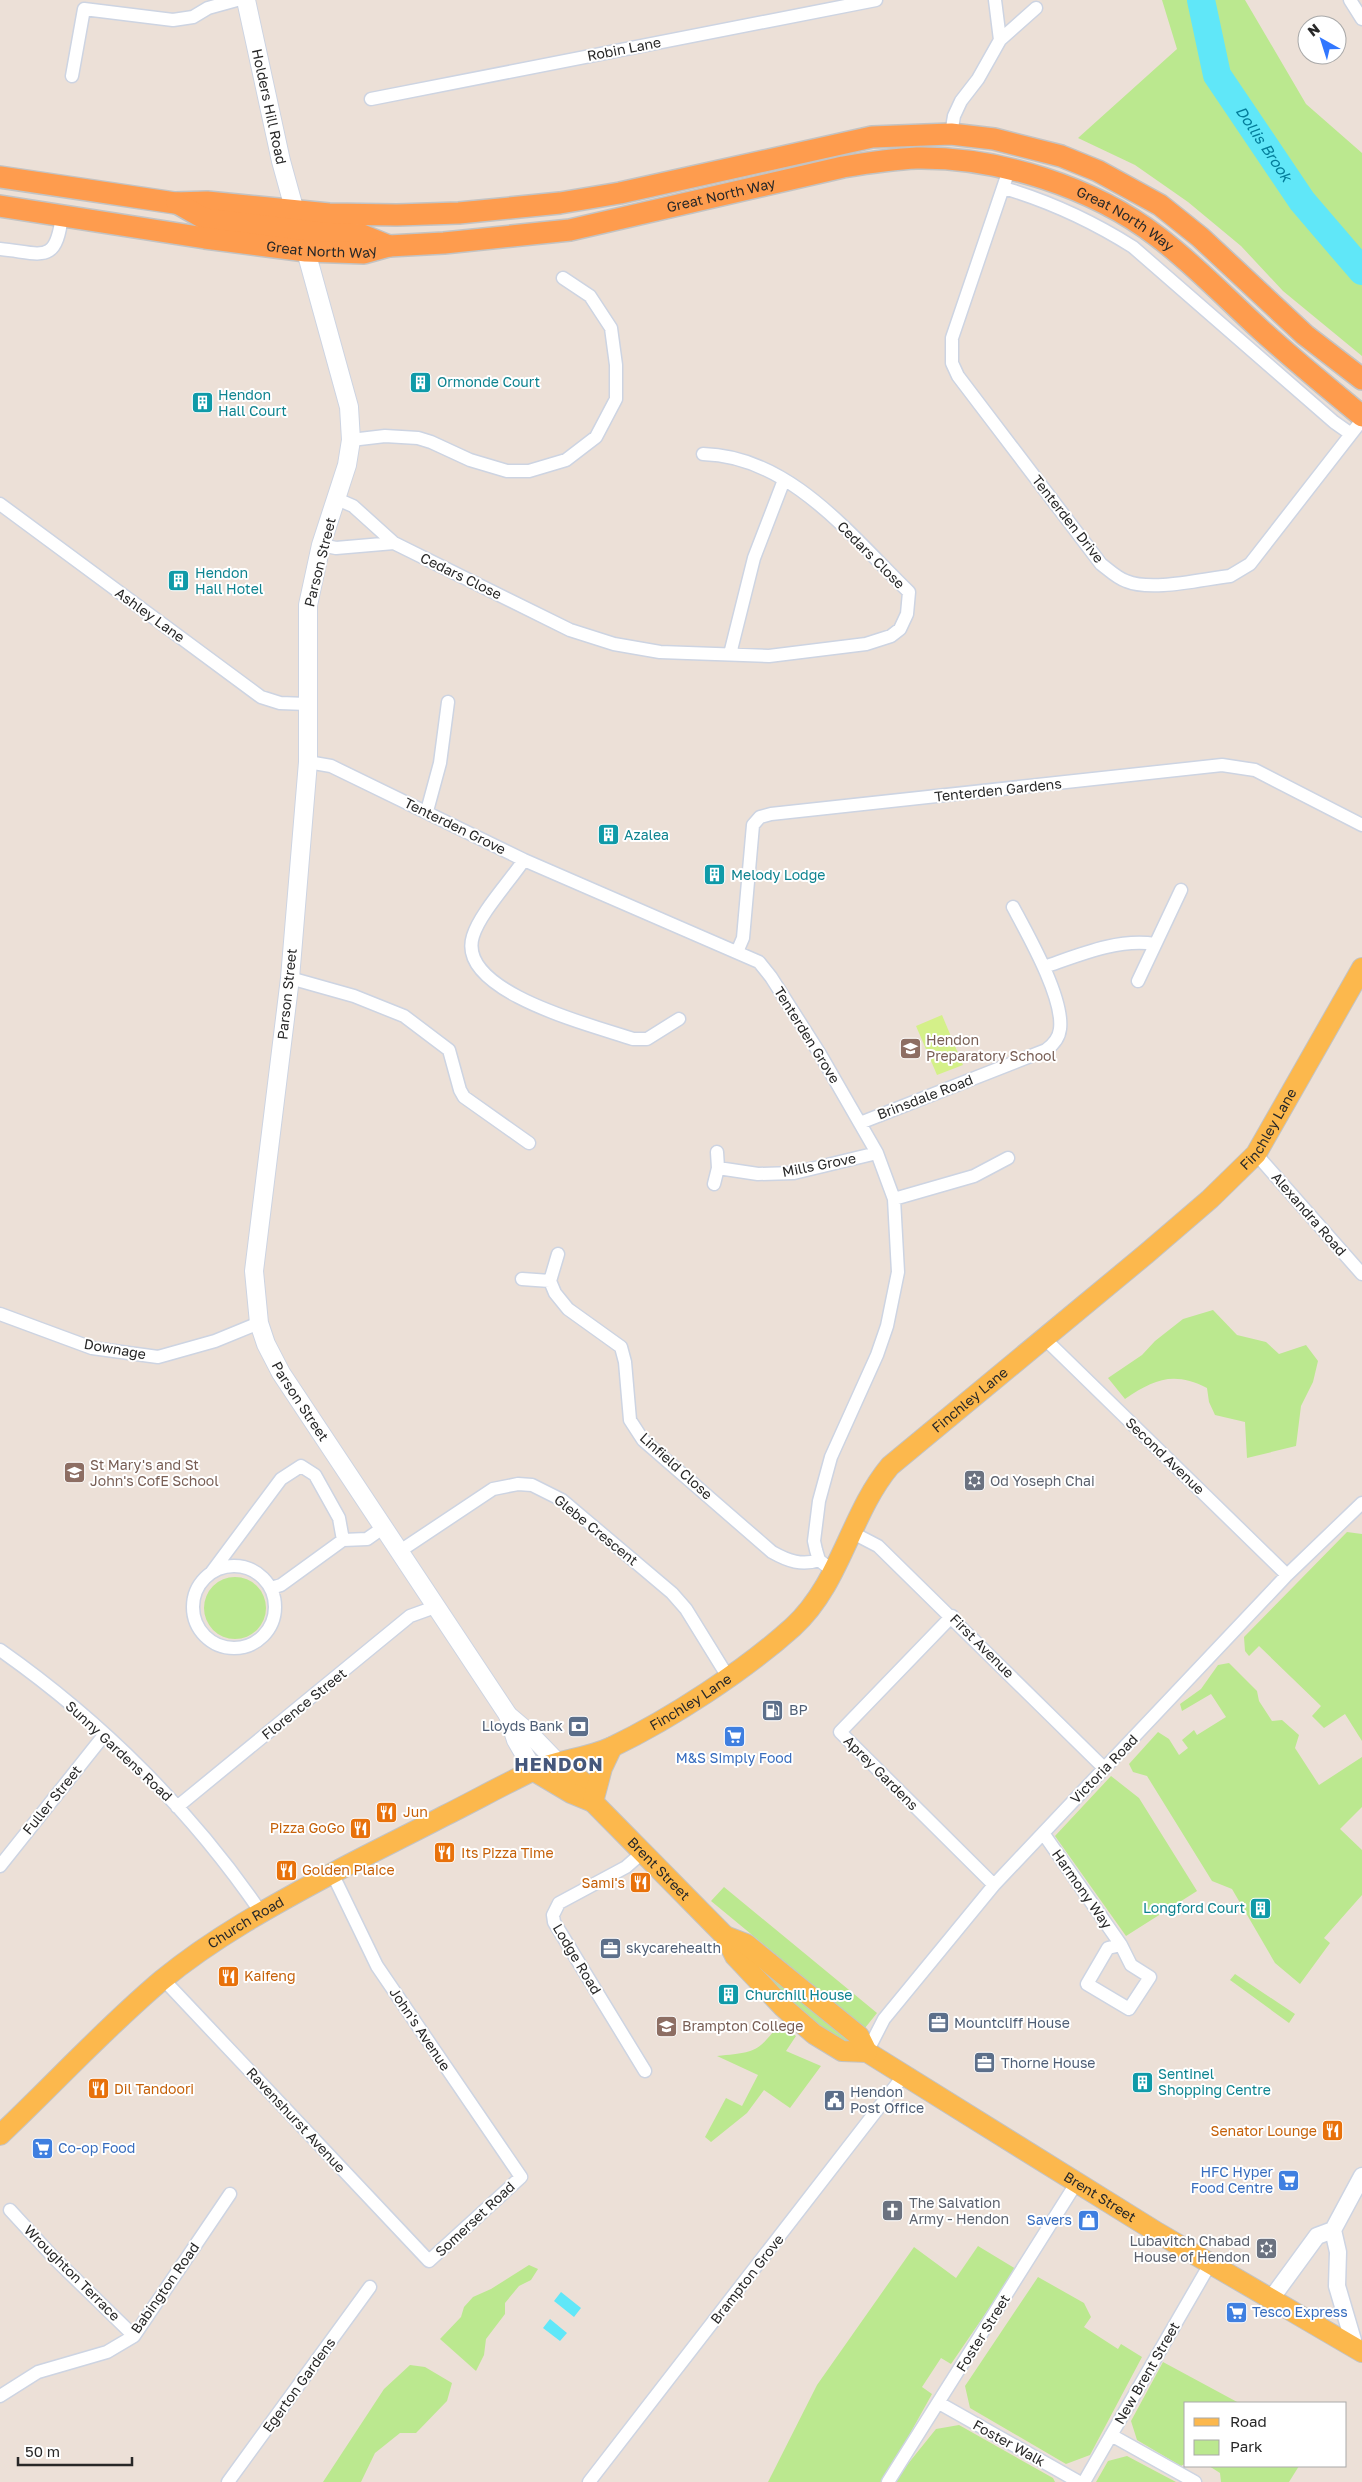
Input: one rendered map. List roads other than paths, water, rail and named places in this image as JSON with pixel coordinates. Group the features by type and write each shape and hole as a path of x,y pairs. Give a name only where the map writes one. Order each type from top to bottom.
{"highway":[{"name":"Great North Way","path":"0,177 175,203 207,202 298,221 501,210 620,192 840,142 902,134 952,134 994,139 1061,156 1134,189 1160,205 1200,237 1305,335 1362,379"},
{"name":"Great North Way","path":"0,206 205,238 306,251 364,252 389,246 444,243 570,230 842,167 887,160 952,159 1007,179 1040,177 1075,190 1123,214 1157,236 1262,331 1362,416"},
{"path":"298,221 362,235 389,246"}],"main road":[{"name":"Holders Hill Road","path":"246,0 281,161 298,221"},
{"name":"Parson Street","path":"298,221 349,407 351,440 347,465 321,545 308,605 308,762 290,978 254,1271 259,1323 266,1344 281,1373 508,1716 516,1740 534,1771"},
{"name":"Finchley Lane","path":"534,1771 585,1758 612,1747 674,1713 728,1677 794,1626 816,1601 826,1566 852,1533 871,1491 890,1466 1210,1199 1256,1154 1362,968"},
{"name":"Parson Street","path":"508,1716 528,1732 559,1764"},
{"path":"593,1802 602,1768 612,1747"},
{"name":"Brent Street","path":"559,1764 583,1782 593,1802 726,1936 746,1944 858,2036 867,2052 1210,2264 1358,2349"},
{"name":"Brent Street","path":"534,1771 571,1793 593,1802"},
{"name":"Church Road","path":"0,2134 163,1979 200,1951 332,1873 534,1771"}],"street":[{"path":"72,76 84,9 173,20 192,17 208,8 237,0"},
{"name":"Robin Lane","path":"371,99 876,0"},
{"path":"995,0 1000,40"},
{"path":"1350,0 1362,19"},
{"path":"952,134 954,116 961,101 978,79 1000,40 1036,8"},
{"name":"Tenterden Drive","path":"1007,179 952,338 952,363 964,384 1101,564 1112,573 1126,581 1139,585 1154,585 1230,576 1241,571 1250,564 1362,420"},
{"name":"Great North Way","path":"1007,179 1044,200 1101,227 1133,247 1334,422 1351,434"},
{"path":"0,249 45,254 55,248 60,238 62,216"},
{"path":"351,440 385,436 418,438 470,460 507,471 529,471 566,460 596,437 616,399 616,365 611,328 590,296 563,278"},
{"name":"Cedars Close","path":"337,498 353,506 394,543 570,630 614,644 660,652 769,656 866,644 896,633 900,629 907,614 908,592 811,496 770,470 730,457 703,454"},
{"path":"730,654 754,558 784,480"},
{"name":"Ashley Lane","path":"0,504 261,697 280,703 307,704"},
{"path":"321,545 336,548 394,543"},
{"path":"427,811 440,762 448,702"},
{"name":"Tenterden Grove","path":"308,762 331,766 427,811 524,860 737,952 758,962 766,969 877,1153 894,1199 898,1272 887,1326 877,1355 831,1457 822,1485 814,1541 826,1566"},
{"name":"Tenterden Gardens","path":"737,952 743,938 753,825 760,817 771,814 1222,765 1255,770 1362,825"},
{"path":"524,860 477,925 471,948 474,960 480,970 532,1005 633,1039 647,1039 679,1018"},
{"path":"1138,981 1181,890"},
{"name":"Brinsdale Road","path":"860,1123 1037,1054 1053,1045 1060,1029 1059,1015 1044,967 1013,907"},
{"path":"1044,967 1123,943 1142,942 1155,944"},
{"path":"290,978 354,996 404,1016 449,1050 460,1090 464,1097 530,1143"},
{"path":"714,1184 718,1168 716,1152"},
{"name":"Mills Grove","path":"718,1168 758,1174 794,1173 877,1153"},
{"name":"Alexandra Road","path":"1256,1154 1362,1274"},
{"path":"894,1199 974,1176 1008,1158"},
{"path":"522,1279 550,1281 558,1254"},
{"name":"Linfield Close","path":"550,1281 562,1304 620,1347 625,1362 630,1420 643,1440 772,1552 784,1559 826,1566"},
{"name":"Downage","path":"0,1314 92,1348 158,1357 215,1341 259,1323"},
{"name":"Second Avenue","path":"1043,1337 1287,1574"},
{"path":"211,1573 222,1568 236,1566 250,1569 262,1576 271,1588 275,1599 275,1614 270,1627 259,1640 239,1647 218,1645 203,1633 196,1621 193,1607 196,1593 281,1479 301,1466 315,1475 339,1518 343,1540"},
{"name":"Glebe Crescent","path":"400,1551 493,1489 518,1484 532,1485 562,1500 672,1593 686,1609 728,1677"},
{"name":"Victoria Road","path":"867,2052 884,2019 994,1885 1287,1574 1362,1503"},
{"path":"271,1588 282,1585 343,1540 367,1538 384,1527"},
{"name":"First Avenue","path":"852,1533 878,1546 952,1616 1104,1768"},
{"name":"Florence Street","path":"177,1807 410,1616 435,1607"},
{"name":"Aprey Gardens","path":"952,1616 840,1732 994,1885"},
{"name":"Sunny Gardens Road","path":"0,1650 38,1677 105,1734 167,1794 246,1891 262,1914"},
{"name":"Fuller Street","path":"0,1866 105,1734"},
{"name":"Harmony Way","path":"1043,1833 1121,1945 1131,1965 1150,1977 1129,2009 1087,1984 1108,1948 1121,1945"},
{"name":"Lodge Road","path":"642,1853 626,1867 559,1903 555,1907 553,1915 554,1922 645,2071"},
{"name":"John's Avenue","path":"332,1873 378,1966 521,2177"},
{"name":"Ravenshurst Avenue","path":"163,1979 429,2261"},
{"name":"Brampton Grove","path":"589,2482 904,2075"},
{"path":"1358,2349 1337,2286 1338,2252 1333,2230 1362,2176"},
{"name":"Somerset Road","path":"429,2261 521,2177"},
{"name":"Foster Street","path":"888,2482 1077,2182"},
{"name":"Babington Road","path":"0,2396 38,2372 107,2352 134,2336 230,2194"},
{"name":"Wroughton Terrace","path":"10,2210 55,2259 134,2336"},
{"path":"1271,2299 1317,2236 1333,2230"},
{"name":"New Brent Street","path":"1084,2482 1210,2264"},
{"name":"Egerton Gardens","path":"228,2482 370,2287"},
{"name":"Foster Walk","path":"939,2403 1079,2482"},
{"path":"1111,2435 1195,2482"}],"water":[{"path":"561,2292 581,2308 574,2317 554,2301"},
{"path":"550,2319 567,2333 560,2341 543,2328"}],"waterway":[{"name":"Dollis Brook","path":"1201,0 1217,75 1302,201 1362,271"}],"place":[{"name":"Ormonde Court","path":"421,382"},
{"name":"Hendon Hall Court","path":"202,403"},
{"name":"Hendon Hall Hotel","path":"179,581"},
{"name":"Azalea","path":"608,835"},
{"name":"Melody Lodge","path":"715,875"},
{"name":"Hendon Preparatory School","path":"910,1048"},
{"name":"St Mary's and St John's CofE School","path":"74,1473"},
{"name":"Od Yoseph Chai","path":"974,1481"},
{"name":"BP","path":"773,1710"},
{"name":"Lloyds Bank","path":"579,1726"},
{"name":"M&S Simply Food","path":"734,1736"},
{"name":"Jun","path":"387,1812"},
{"name":"Pizza GoGo","path":"361,1828"},
{"name":"Its Pizza Time","path":"445,1853"},
{"name":"Golden Plaice","path":"286,1870"},
{"name":"Sami's","path":"641,1883"},
{"name":"Longford Court","path":"1261,1908"},
{"name":"skycarehealth","path":"610,1948"},
{"name":"Kaifeng","path":"228,1976"},
{"name":"Churchill House","path":"729,1995"},
{"name":"Mountcliff House","path":"938,2023"},
{"name":"Brampton College","path":"666,2026"},
{"name":"Thorne House","path":"985,2063"},
{"name":"Sentinel Shopping Centre","path":"1142,2082"},
{"name":"Dil Tandoori","path":"98,2089"},
{"name":"Hendon Post Office","path":"834,2100"},
{"name":"Senator Lounge","path":"1333,2131"},
{"name":"Co-op Food","path":"42,2148"},
{"name":"HFC Hyper Food Centre","path":"1289,2180"},
{"name":"The Salvation Army - Hendon","path":"893,2211"},
{"name":"Savers","path":"1088,2220"},
{"name":"Lubavitch Chabad House of Hendon","path":"1266,2249"},
{"name":"Tesco Express","path":"1236,2312"}],"district":[{"name":"HENDON","path":"559,1764"}]}
